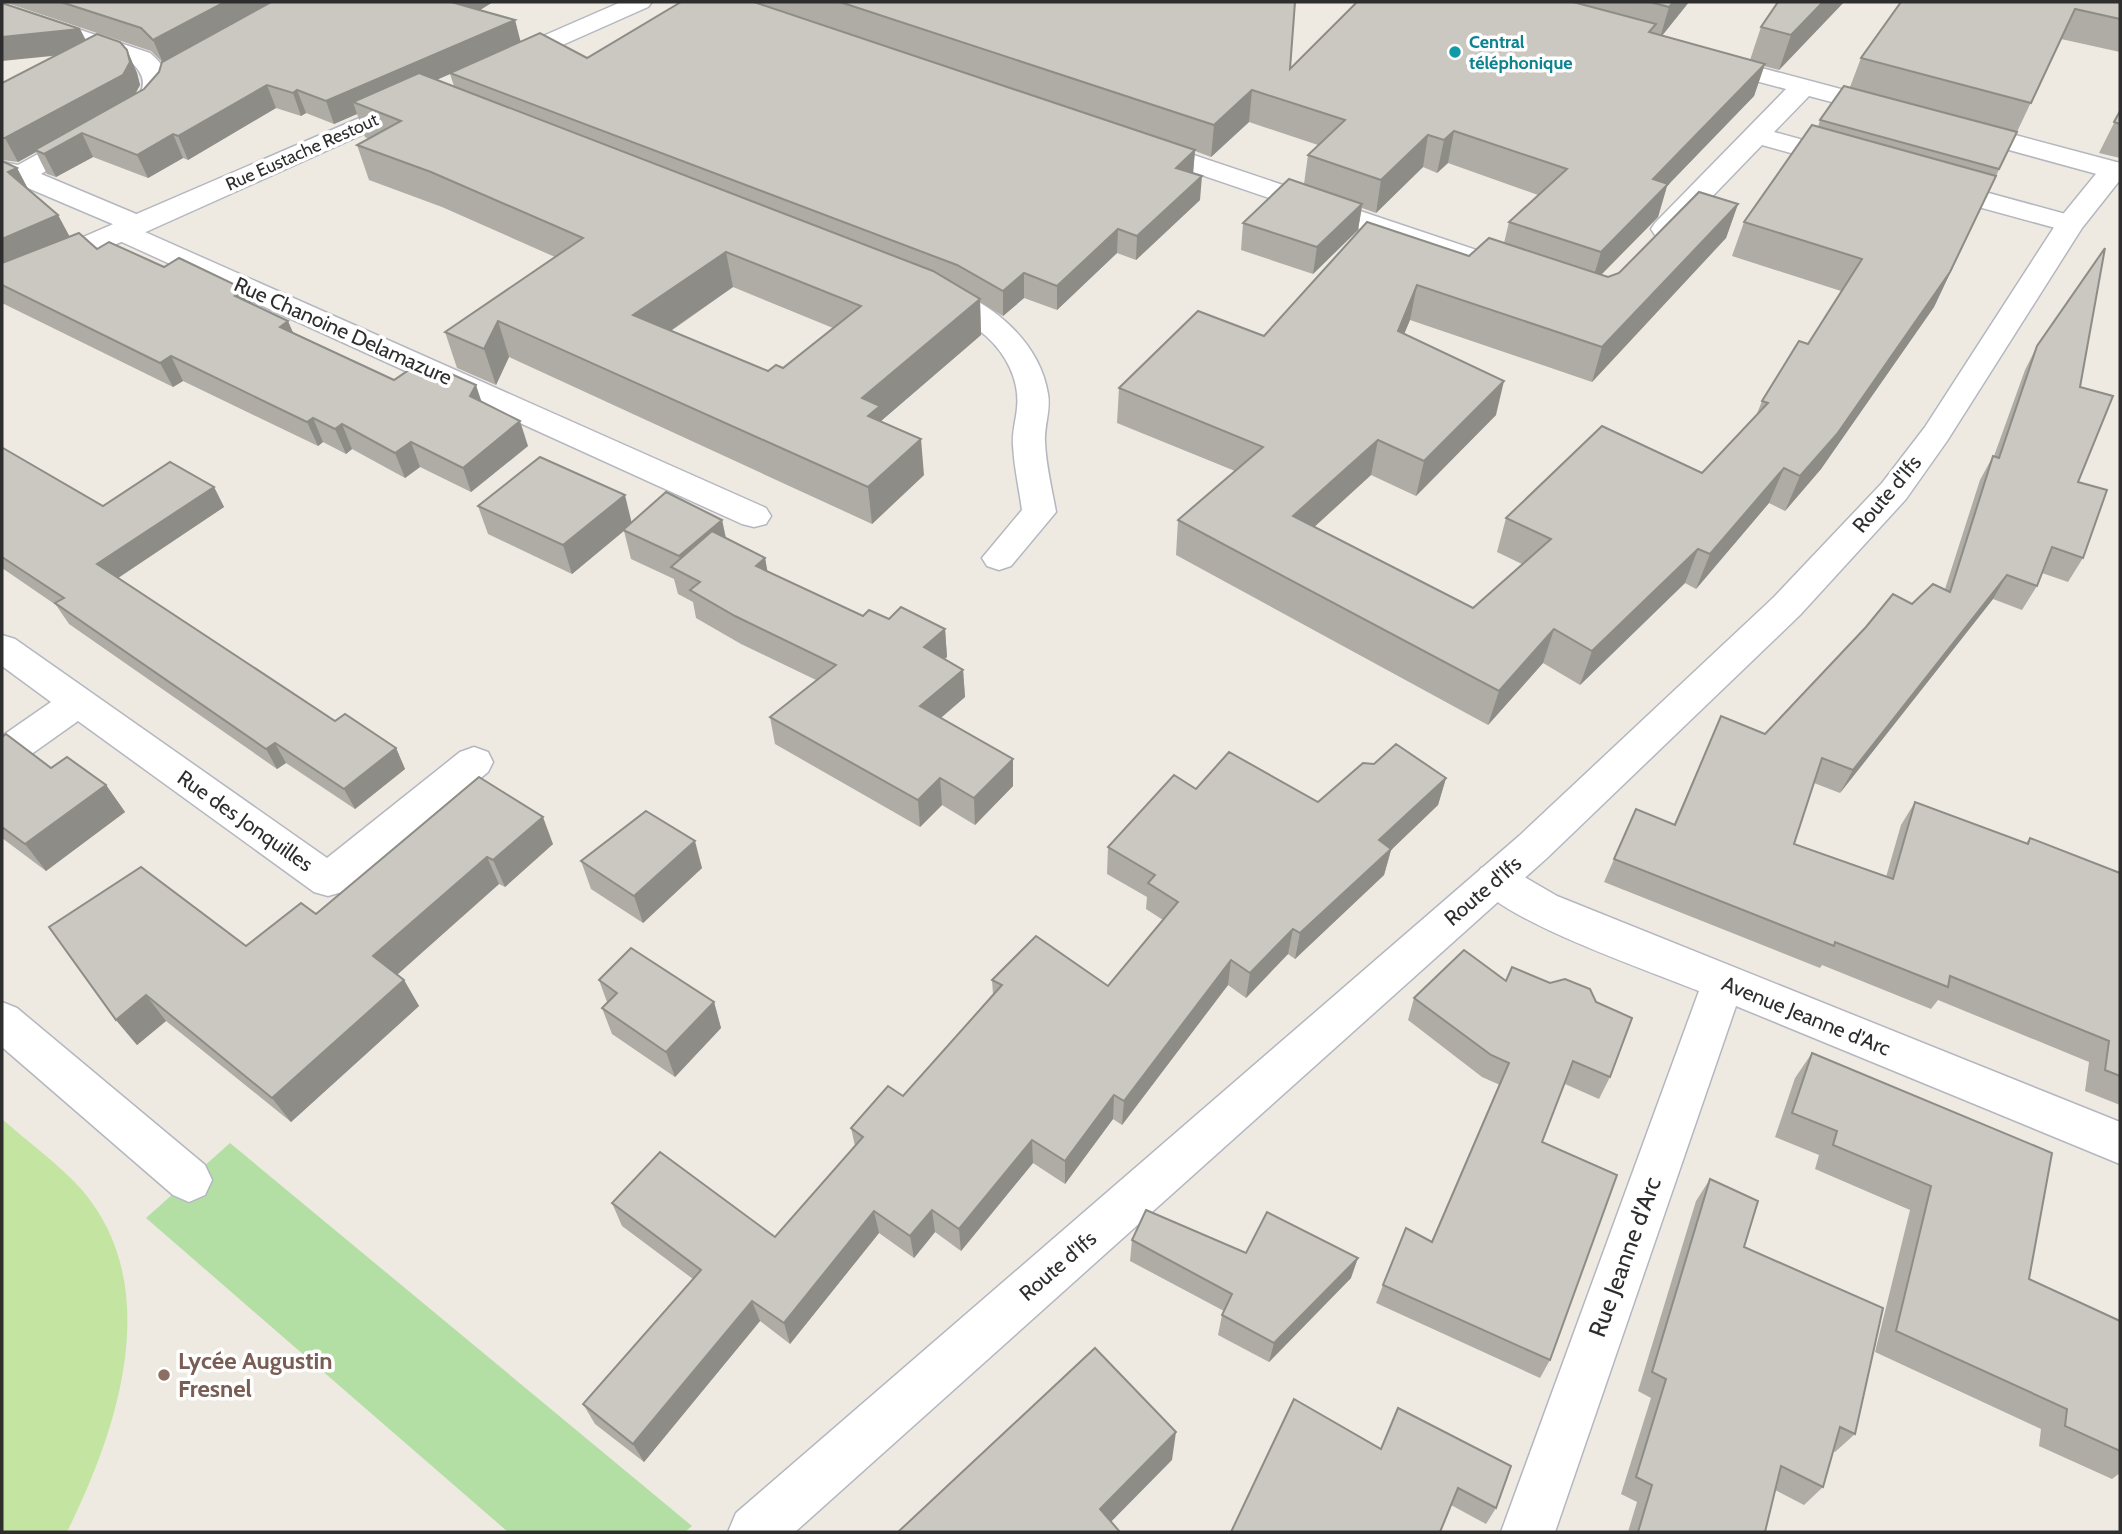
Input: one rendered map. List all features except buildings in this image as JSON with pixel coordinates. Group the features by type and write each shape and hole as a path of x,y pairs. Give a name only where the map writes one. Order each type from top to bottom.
{"street":[{"path":"478,74 640,2"},
{"path":"2,10 141,58 157,79 154,96 144,105 11,172"},
{"path":"1685,54 1910,115"},
{"path":"157,79 180,66"},
{"path":"1644,251 1804,86"},
{"name":"Rue Eustache Restout","path":"2,282 434,98"},
{"path":"1936,122 2117,171"},
{"path":"1756,135 1874,169"},
{"path":"1126,139 1544,282"},
{"name":"Route d'Ifs","path":"755,1532 1495,880 1787,606 1894,491 1936,434 2070,224 2117,171"},
{"name":"Rue Chanoine Delamazure","path":"11,172 754,516"},
{"path":"1913,180 2070,224"},
{"path":"909,283 957,303 988,321 1011,346 1033,394 1028,441 1039,512 999,558"},
{"name":"Rue des Jonquilles","path":"2,648 328,880 474,762"},
{"path":"2,755 78,702"},
{"name":"Avenue Jeanne d'Arc","path":"1495,880 1542,908 2120,1143"},
{"name":"Rue Jeanne d'Arc","path":"1528,1532 1723,982"},
{"path":"2,1021 189,1180"}],"green space":[{"path":"2,1119 82,1190 108,1229 122,1271 127,1315 125,1360 116,1405 102,1450 67,1532 2,1532"},
{"path":"230,1143 692,1526 685,1532 508,1532 146,1218"}],"place":[{"name":"Central téléphonique","path":"1455,52"},
{"name":"Lycée Augustin Fresnel","path":"164,1375"}]}
